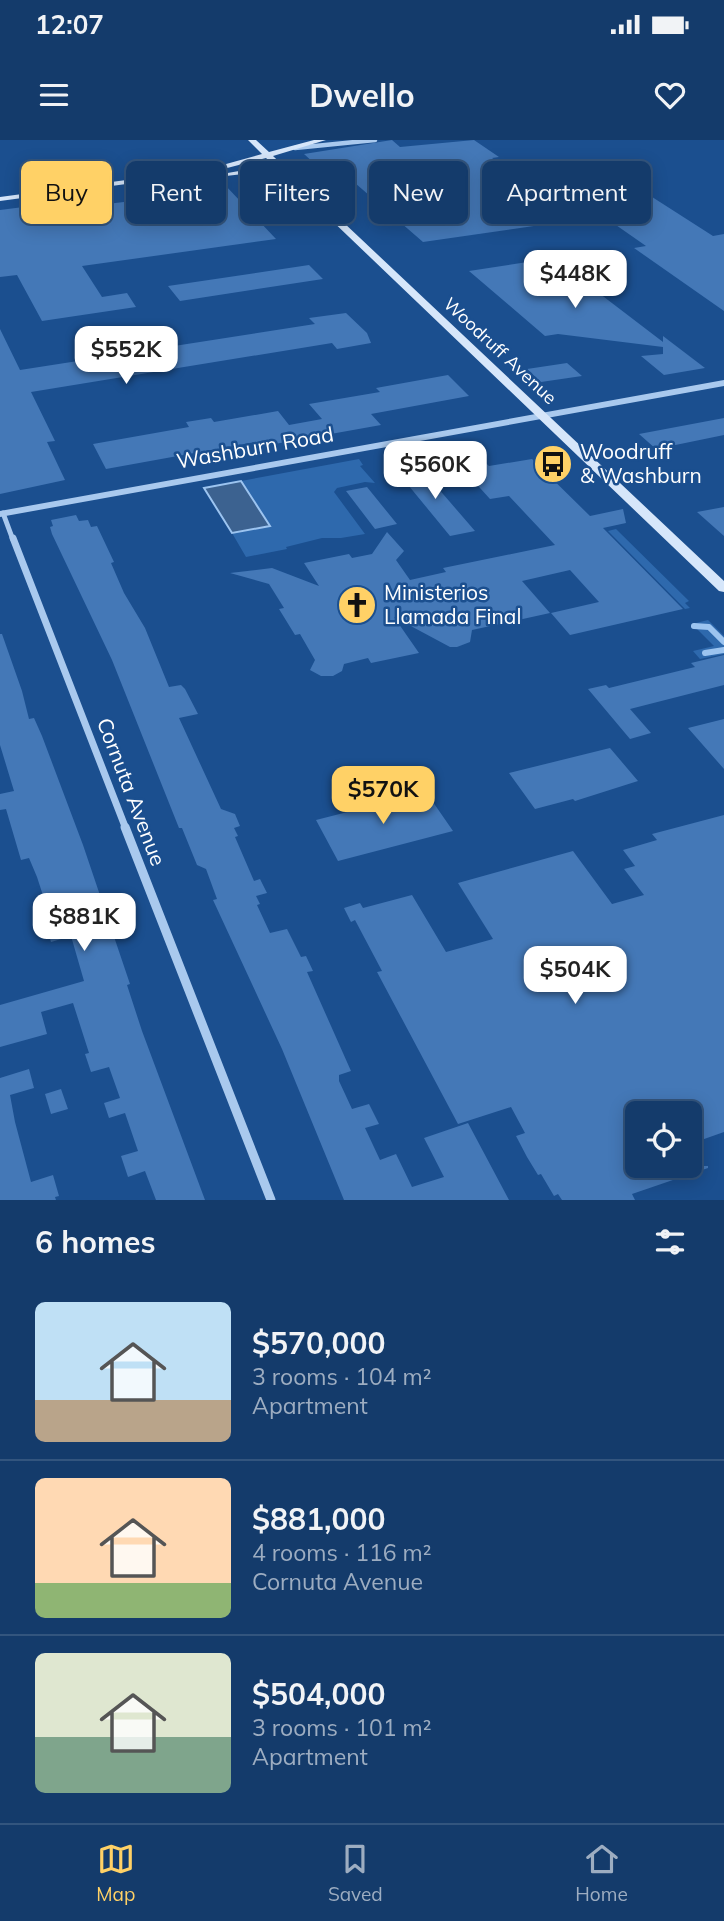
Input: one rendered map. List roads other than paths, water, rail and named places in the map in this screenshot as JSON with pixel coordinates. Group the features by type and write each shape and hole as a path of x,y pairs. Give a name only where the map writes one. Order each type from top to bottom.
{"main road":[{"name":"Woodruff Avenue","path":"252,140 274,161"},
{"path":"226,165 322,140"},
{"path":"0,198 126,183"},
{"name":"Woodruff Avenue","path":"340,224 724,588"}],"street":[{"path":"294,148 375,140"},
{"name":"Washburn Road","path":"2,514 724,383"},
{"name":"Cornuta Avenue","path":"2,514 271,1200"}],"waterway":[{"path":"694,626 709,627 724,642"},
{"path":"705,653 724,650"}],"place":[{"name":"Woodruff & Washburn","path":"553,464"},
{"name":"Ministerios Llamada Final","path":"357,605"}]}
